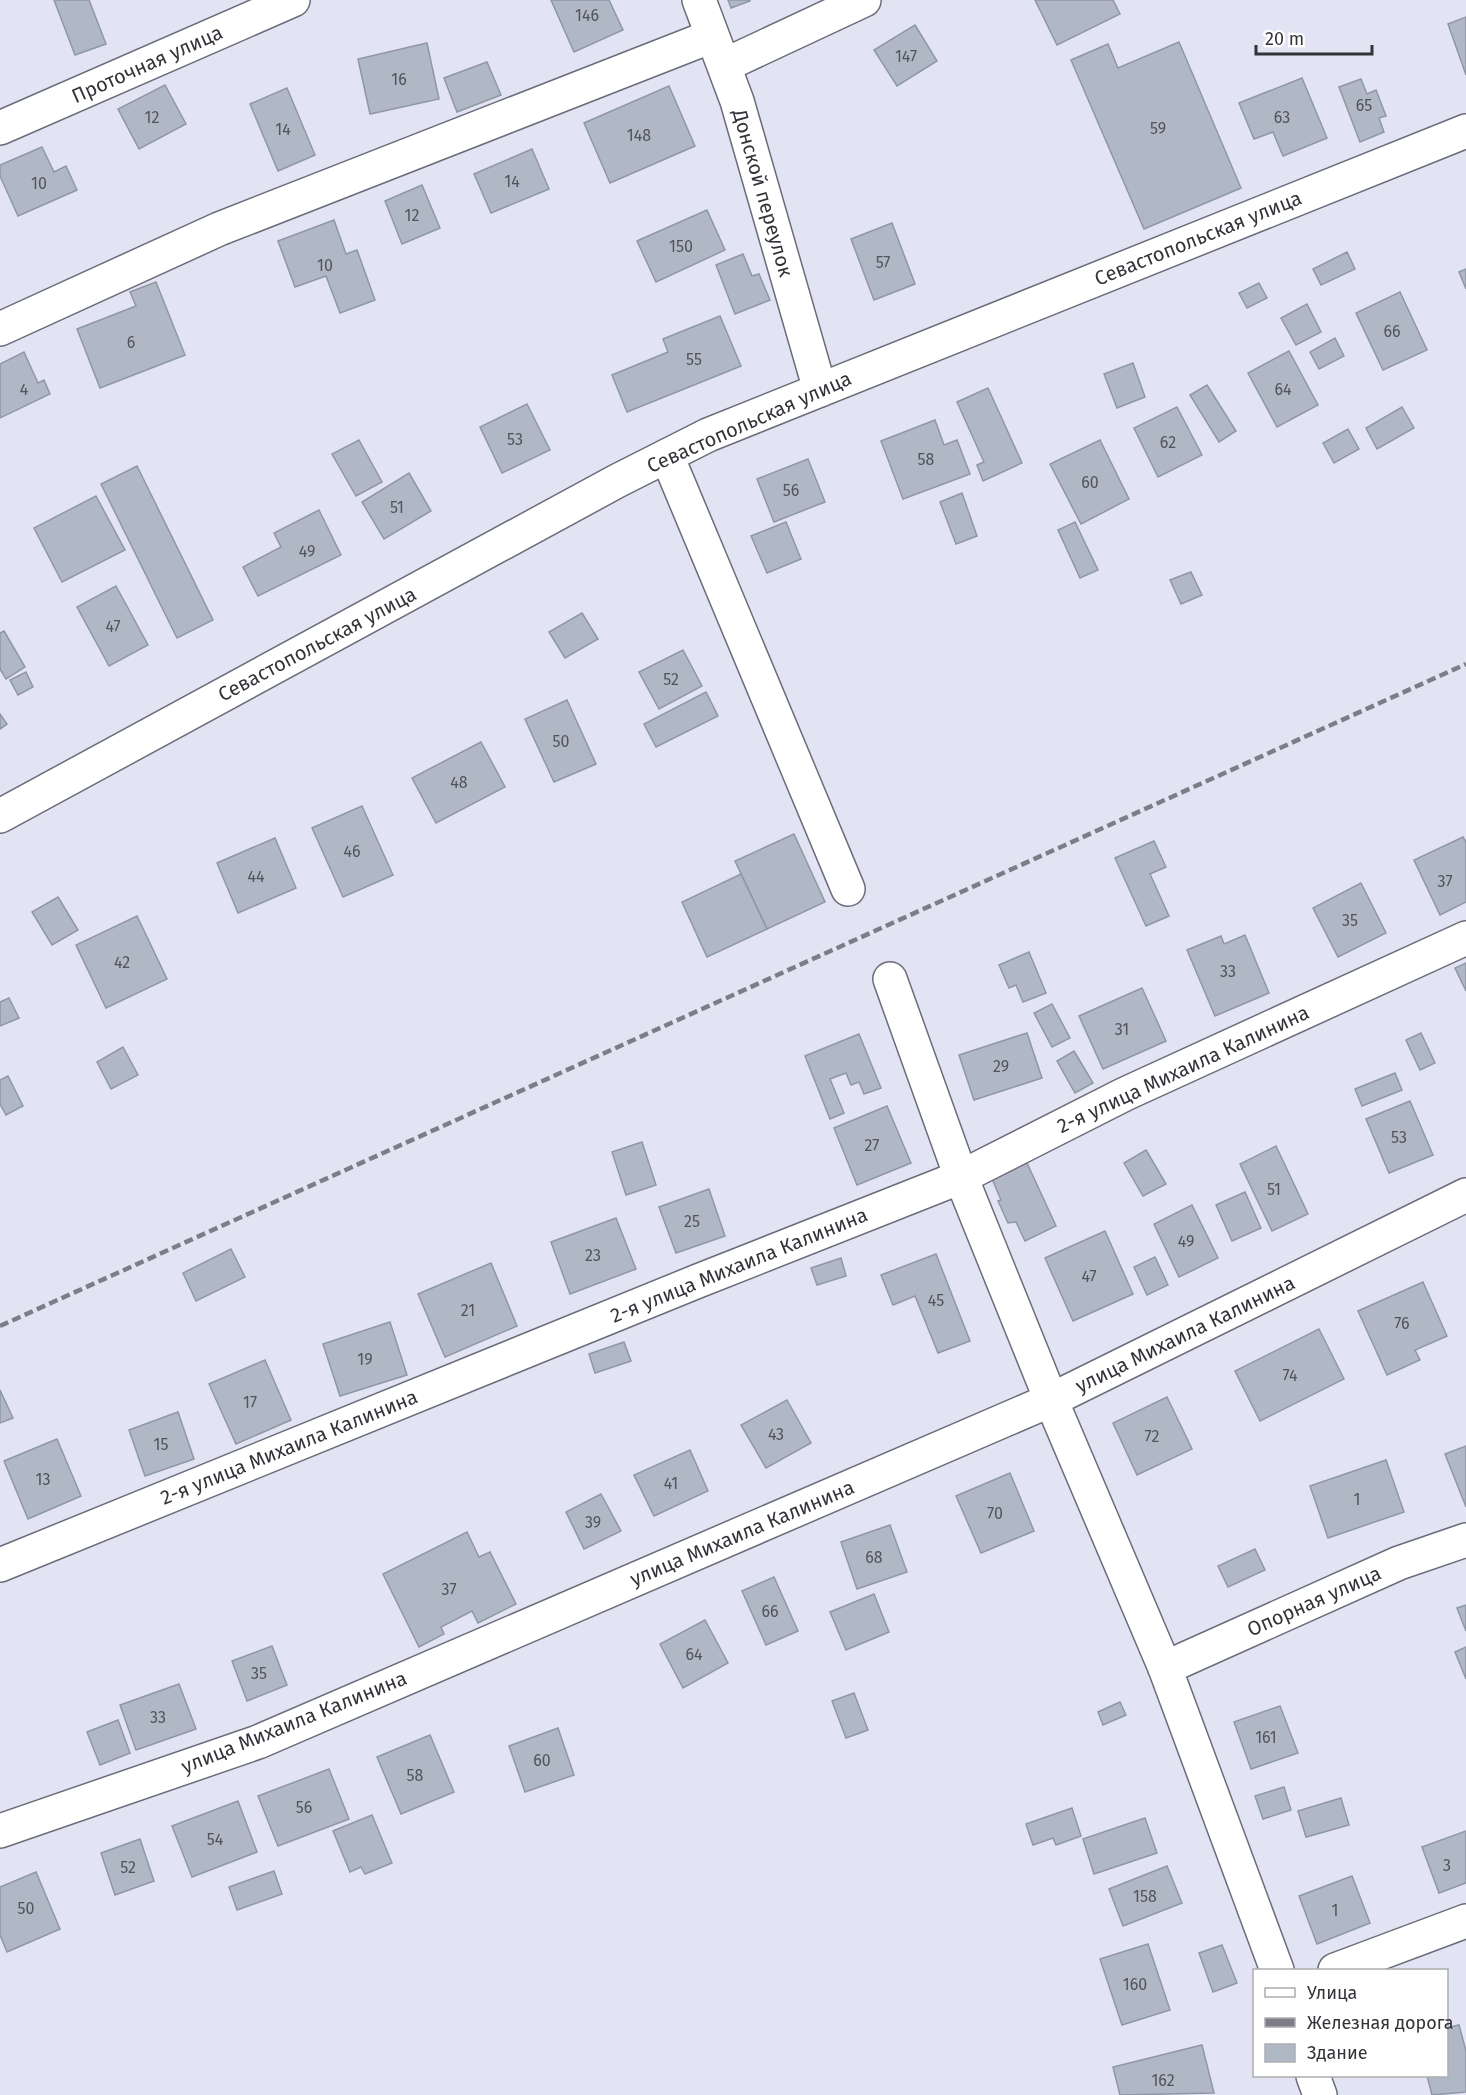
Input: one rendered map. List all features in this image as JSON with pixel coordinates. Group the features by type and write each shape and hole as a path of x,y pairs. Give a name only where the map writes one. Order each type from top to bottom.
{"street":[{"name":"Проточная улица","path":"0,128 293,0"},
{"name":"Донской переулок","path":"699,0 719,50 820,390"},
{"path":"0,328 219,229 864,0"},
{"name":"Севастопольская улица","path":"0,816 708,435 1466,131"},
{"path":"667,456 848,889"},
{"name":"2-я улица Михаила Калинина","path":"0,1565 698,1281 961,1177 1125,1094 1466,938"},
{"path":"890,979 961,1177 1051,1400 1165,1668 1276,1969"},
{"name":"улица Михаила Калинина","path":"0,1831 258,1742 1051,1400 1466,1195"},
{"name":"Опорная улица","path":"1165,1668 1399,1563 1466,1539"},
{"path":"1340,1969 1466,1921"},
{"path":"1313,2077 1320,2095"}],"building":[{"path":"54,0 89,0 106,44 75,55"},
{"path":"551,0 609,0 623,30 574,52"},
{"path":"728,0 750,0 750,1 731,8"},
{"path":"1035,0 1113,0 1120,14 1057,45"},
{"path":"1466,17 1466,75 1448,24"},
{"path":"915,25 937,61 897,86 874,50"},
{"path":"1179,42 1241,188 1144,229 1071,60 1108,44 1118,68"},
{"path":"427,43 439,99 370,114 358,59"},
{"path":"487,62 501,95 457,112 444,78"},
{"path":"1302,78 1327,138 1283,156 1273,132 1254,139 1239,103"},
{"path":"1361,79 1367,94 1376,90 1386,116 1379,118 1384,132 1360,142 1339,87"},
{"path":"165,85 186,124 139,149 118,109"},
{"path":"669,86 695,146 610,183 584,123"},
{"path":"287,88 315,155 278,171 250,104"},
{"path":"42,147 54,172 66,166 77,190 18,216 0,176 0,165"},
{"path":"532,149 549,189 491,213 474,174"},
{"path":"422,185 440,228 402,244 385,201"},
{"path":"707,210 725,250 656,282 637,241"},
{"path":"334,220 346,254 357,250 375,300 340,313 326,276 295,287 278,241"},
{"path":"892,223 915,284 874,300 851,239"},
{"path":"1347,252 1355,269 1321,285 1313,269"},
{"path":"743,254 752,276 759,274 770,300 735,314 716,265"},
{"path":"1466,269 1466,289 1459,272"},
{"path":"156,282 185,355 100,388 77,329 136,306 130,292"},
{"path":"1259,283 1267,298 1247,308 1239,293"},
{"path":"1400,292 1427,350 1383,370 1356,313"},
{"path":"1307,304 1321,332 1296,345 1281,318"},
{"path":"720,316 741,366 627,412 612,375 668,352 663,339"},
{"path":"1335,338 1344,356 1319,369 1310,352"},
{"path":"1289,351 1318,405 1277,427 1248,373"},
{"path":"24,352 38,383 44,380 50,394 0,418 0,364"},
{"path":"1133,363 1145,397 1117,408 1104,374"},
{"path":"1207,385 1236,431 1219,442 1190,395"},
{"path":"988,388 1022,463 983,481 977,465 984,462 957,402"},
{"path":"527,404 550,450 502,473 480,427"},
{"path":"1177,407 1202,455 1158,477 1134,428"},
{"path":"1402,407 1414,428 1377,449 1366,428"},
{"path":"935,420 944,445 957,440 970,474 903,499 881,441"},
{"path":"1348,429 1359,449 1334,463 1323,443"},
{"path":"359,440 382,482 356,496 332,454"},
{"path":"1100,440 1129,499 1081,524 1050,464"},
{"path":"808,459 825,502 774,522 757,479"},
{"path":"137,466 213,620 177,638 101,484"},
{"path":"409,473 431,511 384,539 362,502"},
{"path":"962,493 977,536 956,544 940,502"},
{"path":"96,496 125,550 62,582 34,528"},
{"path":"319,510 341,555 258,596 243,567 281,547 274,533"},
{"path":"786,522 801,559 767,573 751,536"},
{"path":"1075,522 1098,570 1080,578 1058,530"},
{"path":"1191,572 1202,595 1181,604 1170,580"},
{"path":"116,586 148,645 109,666 77,607"},
{"path":"582,613 598,639 565,658 549,632"},
{"path":"4,631 25,667 6,679 0,669 0,633"},
{"path":"683,650 702,686 659,709 639,672"},
{"path":"26,672 33,687 18,695 10,680"},
{"path":"706,692 718,716 656,747 644,724"},
{"path":"567,700 596,764 554,782 525,719"},
{"path":"0,714 7,724 0,729"},
{"path":"481,742 505,787 436,823 412,778"},
{"path":"362,806 393,875 343,897 312,828"},
{"path":"794,834 825,902 767,929 735,861"},
{"path":"1463,837 1466,842 1466,902 1440,915 1414,860"},
{"path":"275,838 296,888 238,913 217,863"},
{"path":"1154,841 1166,867 1150,874 1169,916 1146,926 1115,858"},
{"path":"741,874 767,929 707,957 682,902"},
{"path":"1361,883 1386,933 1338,957 1313,908"},
{"path":"58,897 78,930 52,945 32,912"},
{"path":"137,916 167,979 106,1008 76,945"},
{"path":"1245,935 1269,993 1215,1016 1187,950 1221,936 1224,944"},
{"path":"1029,952 1046,993 1023,1002 1016,985 1009,988 999,965"},
{"path":"1466,963 1466,991 1455,968"},
{"path":"1142,988 1166,1041 1103,1069 1079,1016"},
{"path":"9,998 19,1018 0,1026 0,1002"},
{"path":"1052,1004 1070,1038 1052,1047 1034,1013"},
{"path":"1027,1033 1042,1078 974,1100 959,1055"},
{"path":"1421,1033 1435,1063 1420,1070 1406,1040"},
{"path":"859,1034 881,1088 864,1094 859,1082 851,1085 846,1073 830,1079 844,1113 830,1119 805,1056"},
{"path":"123,1047 138,1075 111,1089 97,1062"},
{"path":"1074,1051 1093,1083 1075,1093 1057,1061"},
{"path":"1395,1073 1402,1090 1362,1106 1355,1089"},
{"path":"8,1076 23,1106 6,1115 0,1104 0,1080"},
{"path":"1410,1101 1433,1155 1389,1173 1366,1119"},
{"path":"887,1106 911,1163 857,1185 834,1128"},
{"path":"642,1142 656,1185 626,1195 612,1152"},
{"path":"1276,1146 1308,1214 1272,1231 1240,1164"},
{"path":"1146,1150 1166,1184 1143,1196 1124,1163"},
{"path":"1027,1163 1056,1226 1025,1241 1016,1222 1008,1223 998,1201 1001,1200 992,1179"},
{"path":"709,1189 725,1236 676,1253 659,1207"},
{"path":"1245,1192 1261,1228 1232,1241 1216,1205"},
{"path":"1192,1205 1218,1258 1179,1277 1154,1224"},
{"path":"616,1218 636,1269 570,1294 551,1242"},
{"path":"1105,1231 1133,1294 1073,1321 1045,1258"},
{"path":"231,1249 245,1277 196,1301 183,1273"},
{"path":"936,1254 970,1341 938,1353 915,1296 893,1305 881,1275"},
{"path":"1155,1257 1168,1285 1147,1295 1134,1267"},
{"path":"841,1258 846,1276 817,1285 811,1268"},
{"path":"491,1263 517,1326 445,1357 418,1294"},
{"path":"1423,1282 1447,1336 1415,1350 1420,1360 1387,1375 1358,1311"},
{"path":"390,1322 407,1375 340,1396 323,1344"},
{"path":"1319,1329 1344,1379 1260,1421 1235,1371"},
{"path":"624,1342 631,1361 595,1373 589,1354"},
{"path":"265,1360 291,1420 236,1444 209,1384"},
{"path":"0,1390 13,1418 0,1423"},
{"path":"1167,1397 1192,1449 1137,1475 1113,1423"},
{"path":"787,1400 811,1443 766,1468 741,1425"},
{"path":"178,1412 194,1459 145,1476 129,1430"},
{"path":"57,1439 81,1496 28,1519 4,1461"},
{"path":"1466,1446 1466,1507 1445,1454"},
{"path":"690,1450 708,1491 654,1516 634,1475"},
{"path":"1386,1460 1404,1512 1328,1538 1310,1486"},
{"path":"1010,1473 1034,1531 981,1553 956,1496"},
{"path":"601,1494 621,1531 584,1549 566,1512"},
{"path":"890,1525 907,1572 857,1589 841,1542"},
{"path":"467,1532 479,1557 490,1552 516,1604 478,1623 472,1611 441,1627 444,1634 419,1647 383,1574"},
{"path":"1255,1549 1265,1570 1228,1587 1218,1566"},
{"path":"774,1577 798,1631 766,1645 742,1591"},
{"path":"874,1594 889,1632 846,1650 830,1612"},
{"path":"1466,1605 1466,1631 1457,1608"},
{"path":"705,1620 728,1663 683,1688 660,1644"},
{"path":"272,1646 287,1685 247,1701 232,1661"},
{"path":"1466,1647 1466,1679 1455,1652"},
{"path":"179,1684 196,1729 136,1750 120,1705"},
{"path":"854,1693 868,1730 846,1738 832,1701"},
{"path":"1120,1702 1126,1715 1103,1725 1098,1712"},
{"path":"1280,1706 1298,1753 1251,1769 1234,1722"},
{"path":"118,1720 130,1753 100,1765 87,1732"},
{"path":"558,1728 574,1775 525,1792 509,1746"},
{"path":"430,1735 454,1792 401,1814 377,1757"},
{"path":"329,1769 349,1819 278,1846 258,1796"},
{"path":"1284,1787 1291,1810 1263,1819 1255,1796"},
{"path":"1341,1798 1349,1825 1306,1837 1298,1811"},
{"path":"238,1801 257,1852 192,1877 172,1826"},
{"path":"1072,1808 1081,1836 1056,1845 1053,1838 1033,1845 1026,1824"},
{"path":"372,1815 392,1863 365,1874 361,1867 350,1872 333,1831"},
{"path":"1145,1818 1157,1853 1094,1874 1083,1839"},
{"path":"1466,1831 1466,1883 1439,1893 1422,1847"},
{"path":"140,1839 154,1881 115,1895 101,1853"},
{"path":"1167,1866 1182,1903 1123,1926 1109,1889"},
{"path":"274,1871 282,1894 237,1910 229,1887"},
{"path":"36,1872 60,1929 7,1952 0,1935 0,1887"},
{"path":"1352,1876 1370,1923 1317,1944 1299,1896"},
{"path":"1148,1944 1170,2010 1122,2025 1100,1959"},
{"path":"1222,1945 1237,1983 1213,1992 1199,1953"},
{"path":"1459,2025 1466,2051 1466,2092 1432,2095 1427,2077 1448,2077 1448,2028"},
{"path":"1202,2045 1214,2093 1120,2095 1113,2067"}],"railway":[{"path":"0,1326 1466,664"}]}
